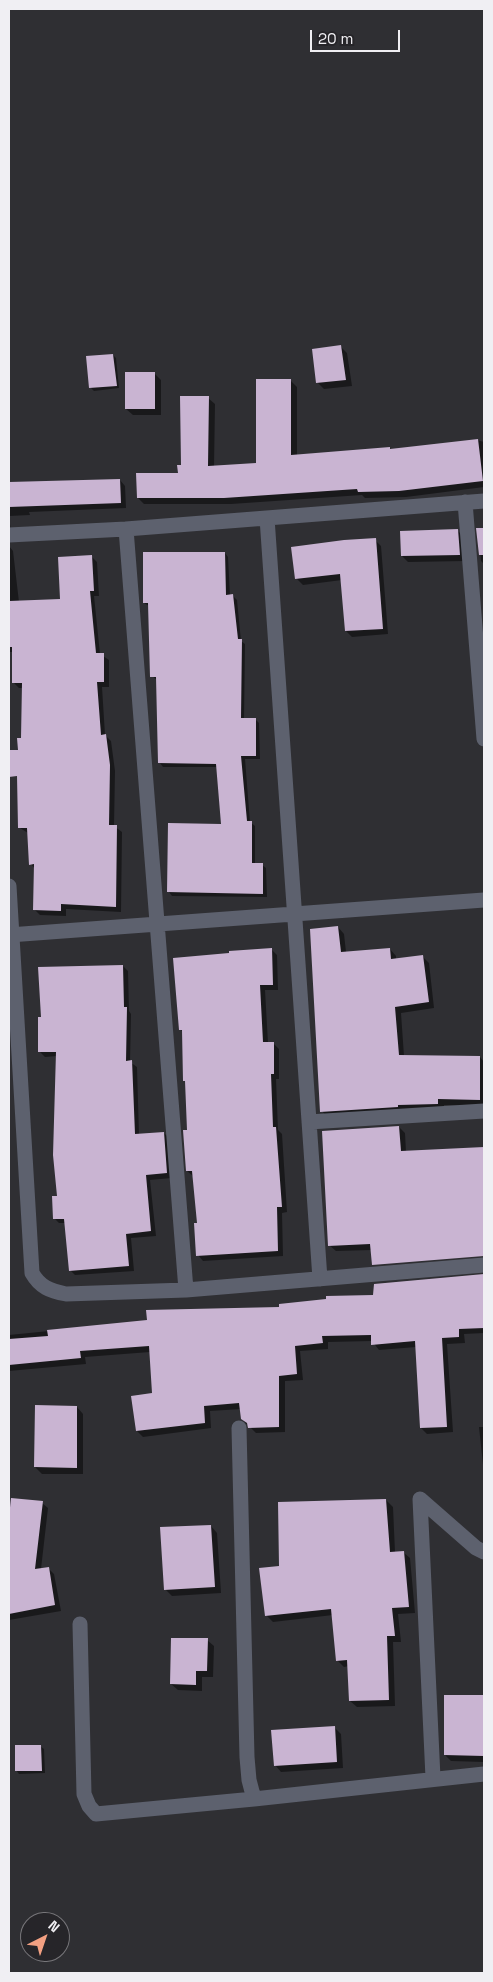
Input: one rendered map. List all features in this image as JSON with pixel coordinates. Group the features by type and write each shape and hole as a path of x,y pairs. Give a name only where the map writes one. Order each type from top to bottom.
{"street":[{"path":"9,535 126,529 484,501"},
{"path":"465,502 484,739"},
{"path":"267,518 320,1279"},
{"path":"126,529 186,1290"},
{"path":"9,886 32,1273 38,1284 52,1291 66,1294 186,1290 484,1265"},
{"path":"11,935 484,900"},
{"path":"308,1122 484,1111"},
{"path":"239,1428 247,1757 249,1780 254,1799"},
{"path":"433,1778 420,1499 476,1548 484,1552"},
{"path":"80,1624 82,1772 84,1794 96,1814 484,1774"}],"building":[{"path":"341,345 346,380 316,383 312,349"},
{"path":"113,354 117,386 89,388 86,356"},
{"path":"125,372 155,372 155,409 125,409"},
{"path":"256,379 291,379 291,455 390,447 390,449 478,439 483,481 399,491 358,492 357,489 224,498 137,498 136,473 178,473 177,465 181,465 180,396 209,396 208,466 256,463"},
{"path":"120,479 121,503 9,507 9,482"},
{"path":"476,528 484,528 484,555 479,555"},
{"path":"458,529 460,555 401,556 400,531"},
{"path":"376,538 383,629 345,631 340,574 295,579 291,547"},
{"path":"143,552 225,552 226,595 233,594 238,639 242,639 241,718 256,718 256,756 241,756 247,821 252,821 252,863 263,863 263,894 167,892 168,823 221,824 216,764 158,763 156,677 150,677 148,603 143,603"},
{"path":"92,555 94,591 90,591 96,653 104,653 104,682 97,682 101,735 106,734 110,765 109,825 117,825 116,907 61,904 61,911 33,910 34,864 29,865 27,828 18,828 17,776 9,777 9,750 18,750 17,738 21,738 22,683 12,683 12,647 9,647 9,601 60,599 58,557"},
{"path":"338,926 341,952 390,948 391,959 423,955 429,1002 395,1007 399,1055 480,1056 480,1100 438,1099 438,1104 398,1105 398,1107 320,1112 310,929"},
{"path":"272,948 273,985 260,985 263,1042 274,1042 274,1074 271,1074 273,1127 276,1127 282,1207 277,1207 278,1251 196,1256 194,1223 197,1223 192,1171 186,1171 183,1130 187,1130 185,1081 183,1081 182,1030 179,1030 173,958"},
{"path":"123,965 124,1007 127,1007 126,1061 132,1060 135,1134 164,1132 167,1173 146,1175 151,1231 126,1234 129,1266 69,1271 64,1219 53,1219 52,1196 57,1196 53,1155 56,1052 38,1052 38,1017 41,1017 38,967"},
{"path":"399,1126 401,1151 484,1147 484,1256 372,1265 370,1244 328,1246 322,1131"},
{"path":"484,1274 484,1328 459,1329 459,1337 442,1338 447,1427 420,1428 415,1341 371,1345 371,1335 322,1336 323,1343 295,1346 297,1374 279,1376 279,1427 248,1428 247,1423 241,1419 239,1403 204,1406 205,1423 136,1431 131,1396 152,1393 149,1346 80,1351 81,1358 9,1365 9,1339 48,1336 47,1330 147,1320 146,1310 279,1307 279,1304 326,1299 326,1296 373,1295 374,1284"},
{"path":"35,1405 77,1406 77,1468 34,1467"},
{"path":"11,1498 43,1501 35,1569 49,1567 55,1605 9,1614 9,1517"},
{"path":"386,1499 390,1552 404,1551 409,1607 392,1608 395,1636 387,1636 389,1700 349,1701 347,1660 336,1661 331,1609 265,1616 259,1568 279,1566 278,1502"},
{"path":"211,1525 215,1587 164,1590 160,1527"},
{"path":"171,1638 208,1638 207,1671 196,1671 196,1685 170,1684"},
{"path":"444,1695 484,1695 484,1756 444,1755"},
{"path":"335,1726 337,1762 274,1766 271,1730"},
{"path":"15,1745 41,1745 42,1771 15,1771"}]}
